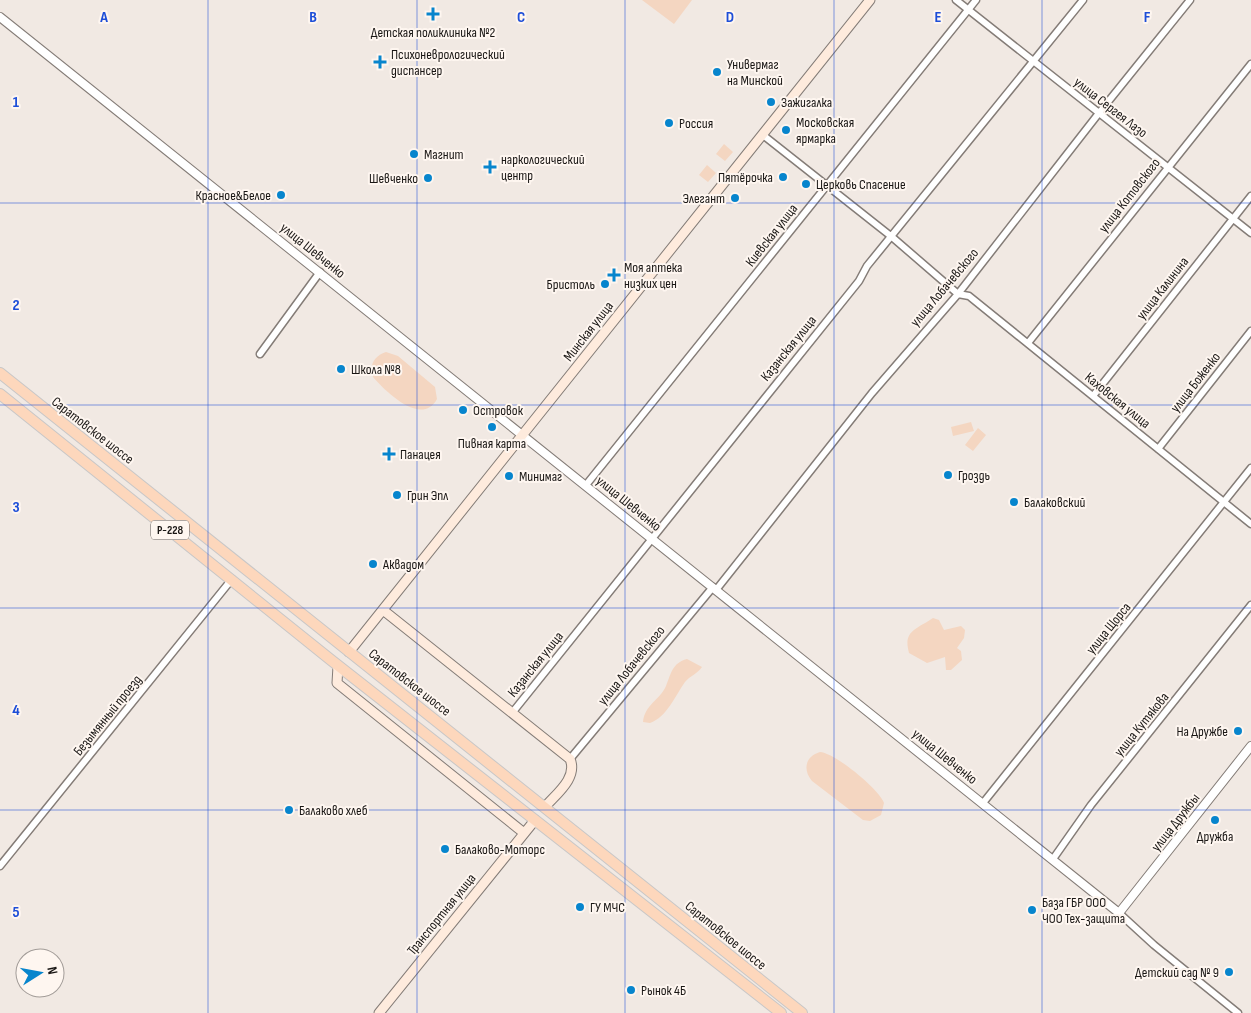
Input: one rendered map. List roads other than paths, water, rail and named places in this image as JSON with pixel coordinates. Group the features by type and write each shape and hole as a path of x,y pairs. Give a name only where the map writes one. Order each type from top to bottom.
{"main road":[{"name":"Минская улица","path":"338,666 870,0"},
{"name":"Саратовское шоссе","path":"0,373 802,1013"},
{"name":"Саратовское шоссе","path":"0,394 338,666 781,1013"},
{"path":"383,610 570,759 573,765 569,779 535,820"},
{"path":"338,666 337,683 524,833"},
{"name":"Транспортная улица","path":"379,1013 535,820"}],"street":[{"name":"улица Сергея Лазо","path":"956,0 1251,233"},
{"name":"Киевская улица","path":"586,485 976,0"},
{"name":"Казанская улица","path":"512,713 859,281 867,266 1084,0"},
{"name":"улица Лобачевского","path":"570,759 715,588 872,393 958,294 1099,112 1190,0"},
{"name":"улица Шевченко","path":"0,17 524,434 651,538 1053,859 1238,1013"},
{"name":"улица Котовского","path":"1028,343 1251,64"},
{"name":"Каховская улица","path":"763,135 892,237 958,294 968,296 1028,343 1251,524"},
{"name":"улица Калинина","path":"1093,396 1251,196"},
{"path":"260,354 320,272"},
{"path":"964,285 968,296"},
{"name":"улица Боженко","path":"1158,449 1251,331"},
{"name":"улица Щорса","path":"983,803 1251,468"},
{"name":"Безымянный проезд","path":"0,866 232,579"},
{"name":"улица Кутякова","path":"1053,859 1092,805 1251,605"},
{"name":"улица Дружбы","path":"1119,913 1251,746"}],"place":[{"name":"Детская поликлиника №2","path":"433,14"},
{"name":"Психоневрологический диспансер","path":"380,62"},
{"name":"Универмаг на Минской","path":"717,72"},
{"name":"Зажигалка","path":"771,102"},
{"name":"Россия","path":"669,123"},
{"name":"Московская ярмарка","path":"786,130"},
{"name":"Магнит","path":"414,154"},
{"name":"наркологический центр","path":"490,167"},
{"name":"Пятёрочка","path":"783,177"},
{"name":"Шевченко","path":"428,178"},
{"name":"Церковь Спасение","path":"806,184"},
{"name":"Красное&Белое","path":"281,195"},
{"name":"Элегант","path":"735,198"},
{"name":"Моя аптека низких цен","path":"614,275"},
{"name":"Бристоль","path":"605,284"},
{"name":"Школа №8","path":"341,369"},
{"name":"Островок","path":"463,410"},
{"name":"Пивная карта","path":"492,427"},
{"name":"Панацея","path":"389,454"},
{"name":"Гроздь","path":"948,475"},
{"name":"Минимаг","path":"509,476"},
{"name":"Грин Эпл","path":"397,495"},
{"name":"Балаковский","path":"1014,502"},
{"name":"Аквадом","path":"373,564"},
{"name":"На Дружбе","path":"1238,731"},
{"name":"Балаково хлеб","path":"289,810"},
{"name":"Дружба","path":"1215,820"},
{"name":"Балаково-Моторс","path":"445,849"},
{"name":"ГУ МЧС","path":"580,907"},
{"name":"База ГБР ООО ЧОО Тех-защита","path":"1032,910"},
{"name":"Детский сад № 9","path":"1229,972"},
{"name":"Рынок 4Б","path":"631,990"}]}
